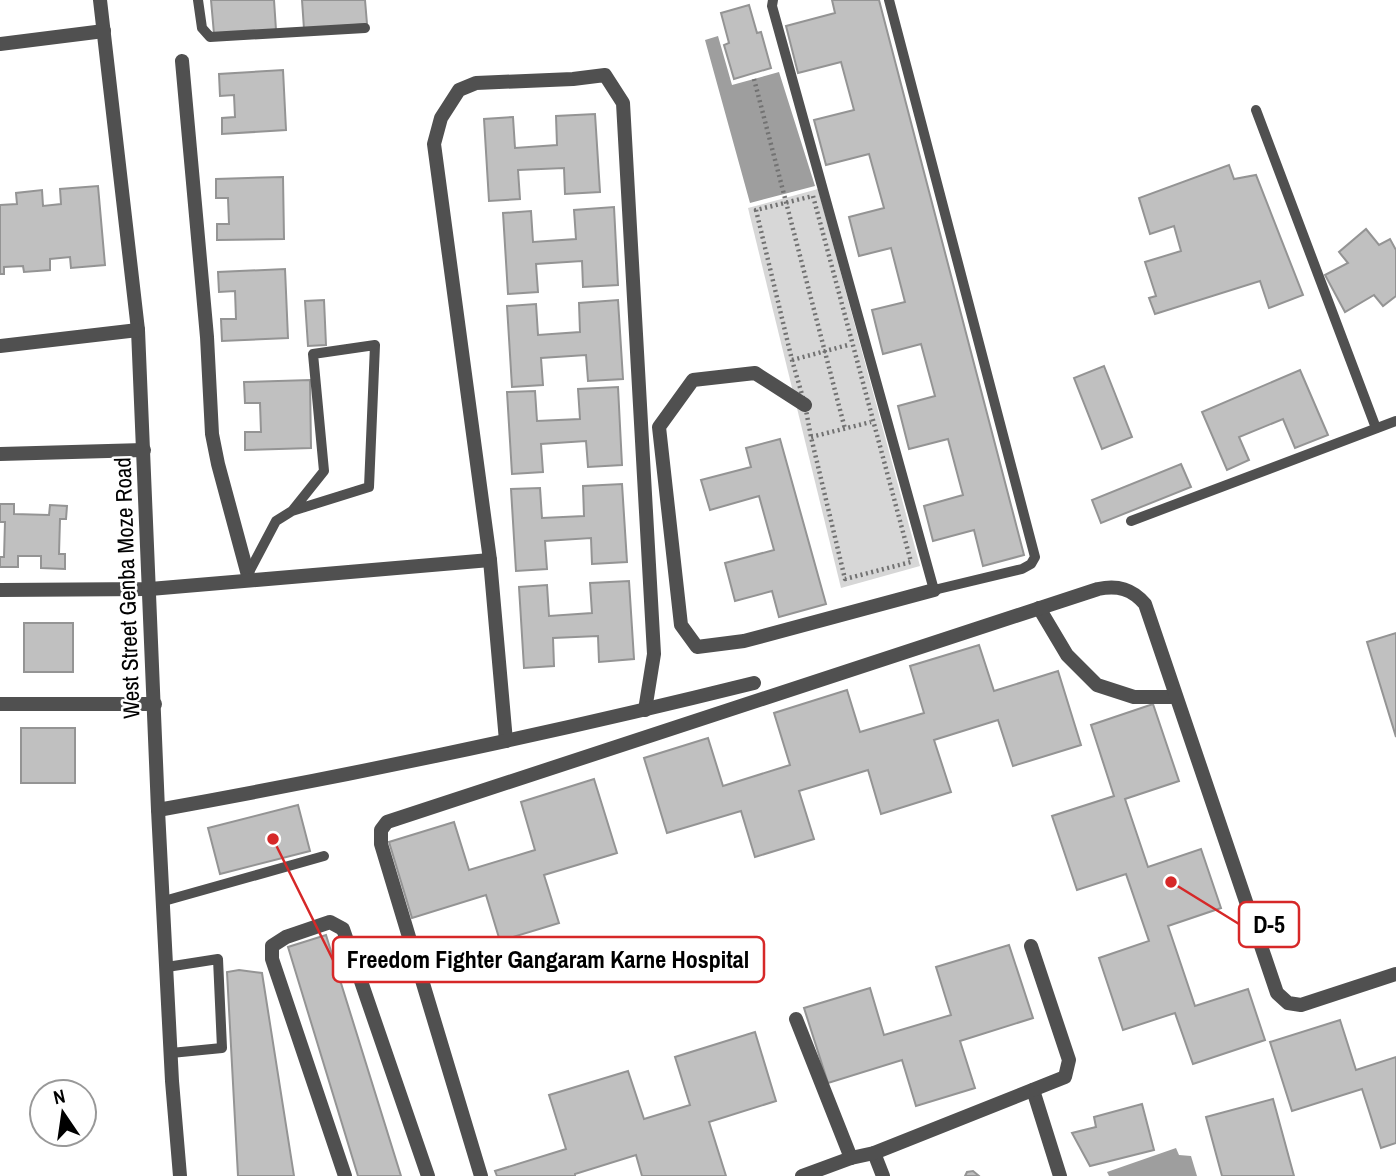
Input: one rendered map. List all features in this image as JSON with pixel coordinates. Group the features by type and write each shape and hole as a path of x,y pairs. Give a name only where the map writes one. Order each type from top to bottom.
{"street":[{"name":"West Street Genba Moze Road","path":"100,0 138,330 158,810 180,1176"},
{"path":"0,44 104,31"},
{"path":"182,61 207,337 212,434 248,577"},
{"path":"506,741 490,560 434,144 441,118 460,90 476,83 605,75 623,103 654,654 645,710"},
{"path":"0,346 138,330"},
{"path":"805,405 755,373 694,380 659,427 681,625 697,647 744,641 934,590"},
{"path":"0,454 144,450"},
{"path":"0,590 150,589 248,577 490,560"},
{"path":"481,1176 381,844 381,830 387,822 1110,586 1137,594 1145,604 1277,993 1288,1003 1301,1005 1396,974"},
{"path":"1039,608 1067,655 1097,685 1134,697 1177,697"},
{"path":"158,810 309,783 645,710 754,683"},
{"path":"0,704 155,704"},
{"path":"345,1176 272,959 272,946 286,937 330,922 343,929 428,1176"},
{"path":"802,1176 851,1158 874,1153 1065,1077 1069,1060 1031,946"},
{"path":"796,1019 851,1158"},
{"path":"1032,1090 1060,1176"},
{"path":"874,1153 883,1176"}],"lane":[{"path":"198,0 202,28 210,37 365,28"},
{"path":"773,0 772,6 934,590 1022,569 1031,564 1035,556 890,0"},
{"path":"1256,110 1377,428"},
{"path":"248,577 276,521 292,511 369,487 375,345 313,354 324,471 292,511"},
{"path":"1131,521 1396,421"},
{"path":"164,901 324,856"},
{"path":"167,967 218,960 222,1048 171,1053"}],"path":[{"path":"754,79 845,429"},
{"path":"813,196 911,562 845,579 756,211 785,203 813,196"},
{"path":"792,360 852,344"},
{"path":"811,438 873,421"}],"shaded area":[{"path":"718,36 732,85 779,72 815,186 750,203 705,40"},
{"path":"818,189 920,566 841,588 748,208"},
{"path":"1176,1148 1179,1155 1191,1156 1197,1176 1109,1176 1107,1172"}],"building":[{"path":"211,0 274,0 276,30 214,34"},
{"path":"302,0 365,0 367,24 304,29"},
{"path":"832,0 879,0 1024,555 983,566 974,530 933,541 924,506 963,495 948,439 909,449 898,406 935,396 921,344 883,354 872,310 905,302 891,248 859,256 849,217 884,208 869,154 826,165 814,120 854,110 841,62 798,73 786,26 835,13"},
{"path":"749,5 757,33 761,32 771,68 734,79 724,45 729,43 721,13"},
{"path":"283,70 286,130 222,134 222,118 235,117 234,95 220,96 219,74"},
{"path":"595,114 600,192 565,194 564,168 518,170 520,199 489,201 484,119 513,117 515,148 557,145 556,116"},
{"path":"1229,165 1234,179 1256,175 1303,295 1269,308 1260,281 1155,314 1149,298 1156,296 1145,262 1181,251 1174,226 1150,234 1139,198"},
{"path":"283,177 284,239 217,240 217,224 229,224 228,198 216,198 216,179"},
{"path":"98,186 105,265 71,268 70,257 50,259 50,270 24,272 23,266 4,267 4,274 0,274 0,205 17,204 16,193 42,190 43,206 61,204 60,189"},
{"path":"614,207 618,285 583,287 582,261 536,264 538,292 508,294 503,213 531,211 533,242 576,239 574,210"},
{"path":"1366,229 1379,245 1390,239 1396,250 1396,296 1383,306 1374,295 1345,312 1325,275 1348,263 1339,252"},
{"path":"285,269 288,338 222,341 221,319 236,319 235,291 219,292 218,272"},
{"path":"324,300 326,345 308,346 305,301"},
{"path":"618,300 623,379 588,381 586,355 541,358 543,385 512,387 507,306 536,304 538,335 580,332 579,303"},
{"path":"1104,366 1132,437 1102,449 1074,378"},
{"path":"1300,370 1328,435 1295,448 1283,419 1239,437 1249,460 1227,470 1202,412"},
{"path":"310,380 311,448 245,450 245,432 261,432 260,403 245,403 244,382"},
{"path":"618,387 622,465 588,467 586,441 541,444 543,472 512,474 507,392 535,391 537,421 580,419 578,389"},
{"path":"780,439 826,604 779,617 772,591 735,601 725,563 774,550 759,496 710,510 701,480 751,467 746,448"},
{"path":"1181,464 1191,487 1101,523 1092,500"},
{"path":"622,484 627,562 592,564 591,538 545,541 547,569 516,571 511,489 540,488 542,518 584,516 583,486"},
{"path":"0,504 14,504 14,514 49,515 50,505 67,506 66,519 60,519 59,554 65,554 65,569 41,568 41,556 18,556 18,567 0,567 0,557 4,557 5,522 0,522"},
{"path":"629,581 634,659 599,662 598,636 553,638 554,666 524,668 519,587 547,585 549,616 592,613 590,583"},
{"path":"24,623 73,623 73,672 24,672"},
{"path":"1396,633 1396,737 1367,642"},
{"path":"979,645 994,691 1058,671 1081,745 1013,766 998,720 934,740 951,792 881,814 868,770 799,791 814,839 755,857 741,811 667,833 644,758 708,738 723,786 790,765 774,713 847,690 860,732 924,713 910,666"},
{"path":"1153,704 1179,781 1125,799 1148,867 1201,849 1221,908 1168,926 1195,1006 1248,989 1265,1040 1193,1064 1175,1013 1123,1030 1099,958 1149,941 1126,874 1077,890 1052,816 1114,796 1091,725"},
{"path":"21,728 75,728 75,783 21,783"},
{"path":"594,779 617,853 544,875 559,923 500,941 486,895 412,918 389,842 454,822 469,870 535,850 521,802"},
{"path":"298,805 310,851 220,874 208,828"},
{"path":"326,935 401,1176 358,1176 288,947"},
{"path":"1009,945 1033,1018 960,1041 975,1088 916,1106 902,1060 828,1083 804,1008 870,988 884,1035 951,1015 936,967"},
{"path":"239,970 262,973 294,1176 238,1176 227,972"},
{"path":"1340,1020 1356,1070 1396,1057 1396,1143 1381,1148 1362,1089 1292,1111 1270,1042"},
{"path":"755,1032 776,1101 709,1122 726,1176 642,1176 636,1155 575,1176 497,1176 495,1171 566,1149 549,1095 628,1071 644,1119 690,1105 675,1057"},
{"path":"1273,1099 1294,1176 1222,1176 1206,1117"},
{"path":"1142,1104 1154,1150 1090,1166 1072,1133 1096,1127 1094,1117"},
{"path":"973,1171 979,1176 965,1176 967,1172"}],"place":[{"name":"Freedom Fighter Gangaram Karne Hospital","path":"273,839"},
{"name":"D-5","path":"1171,882"}]}
